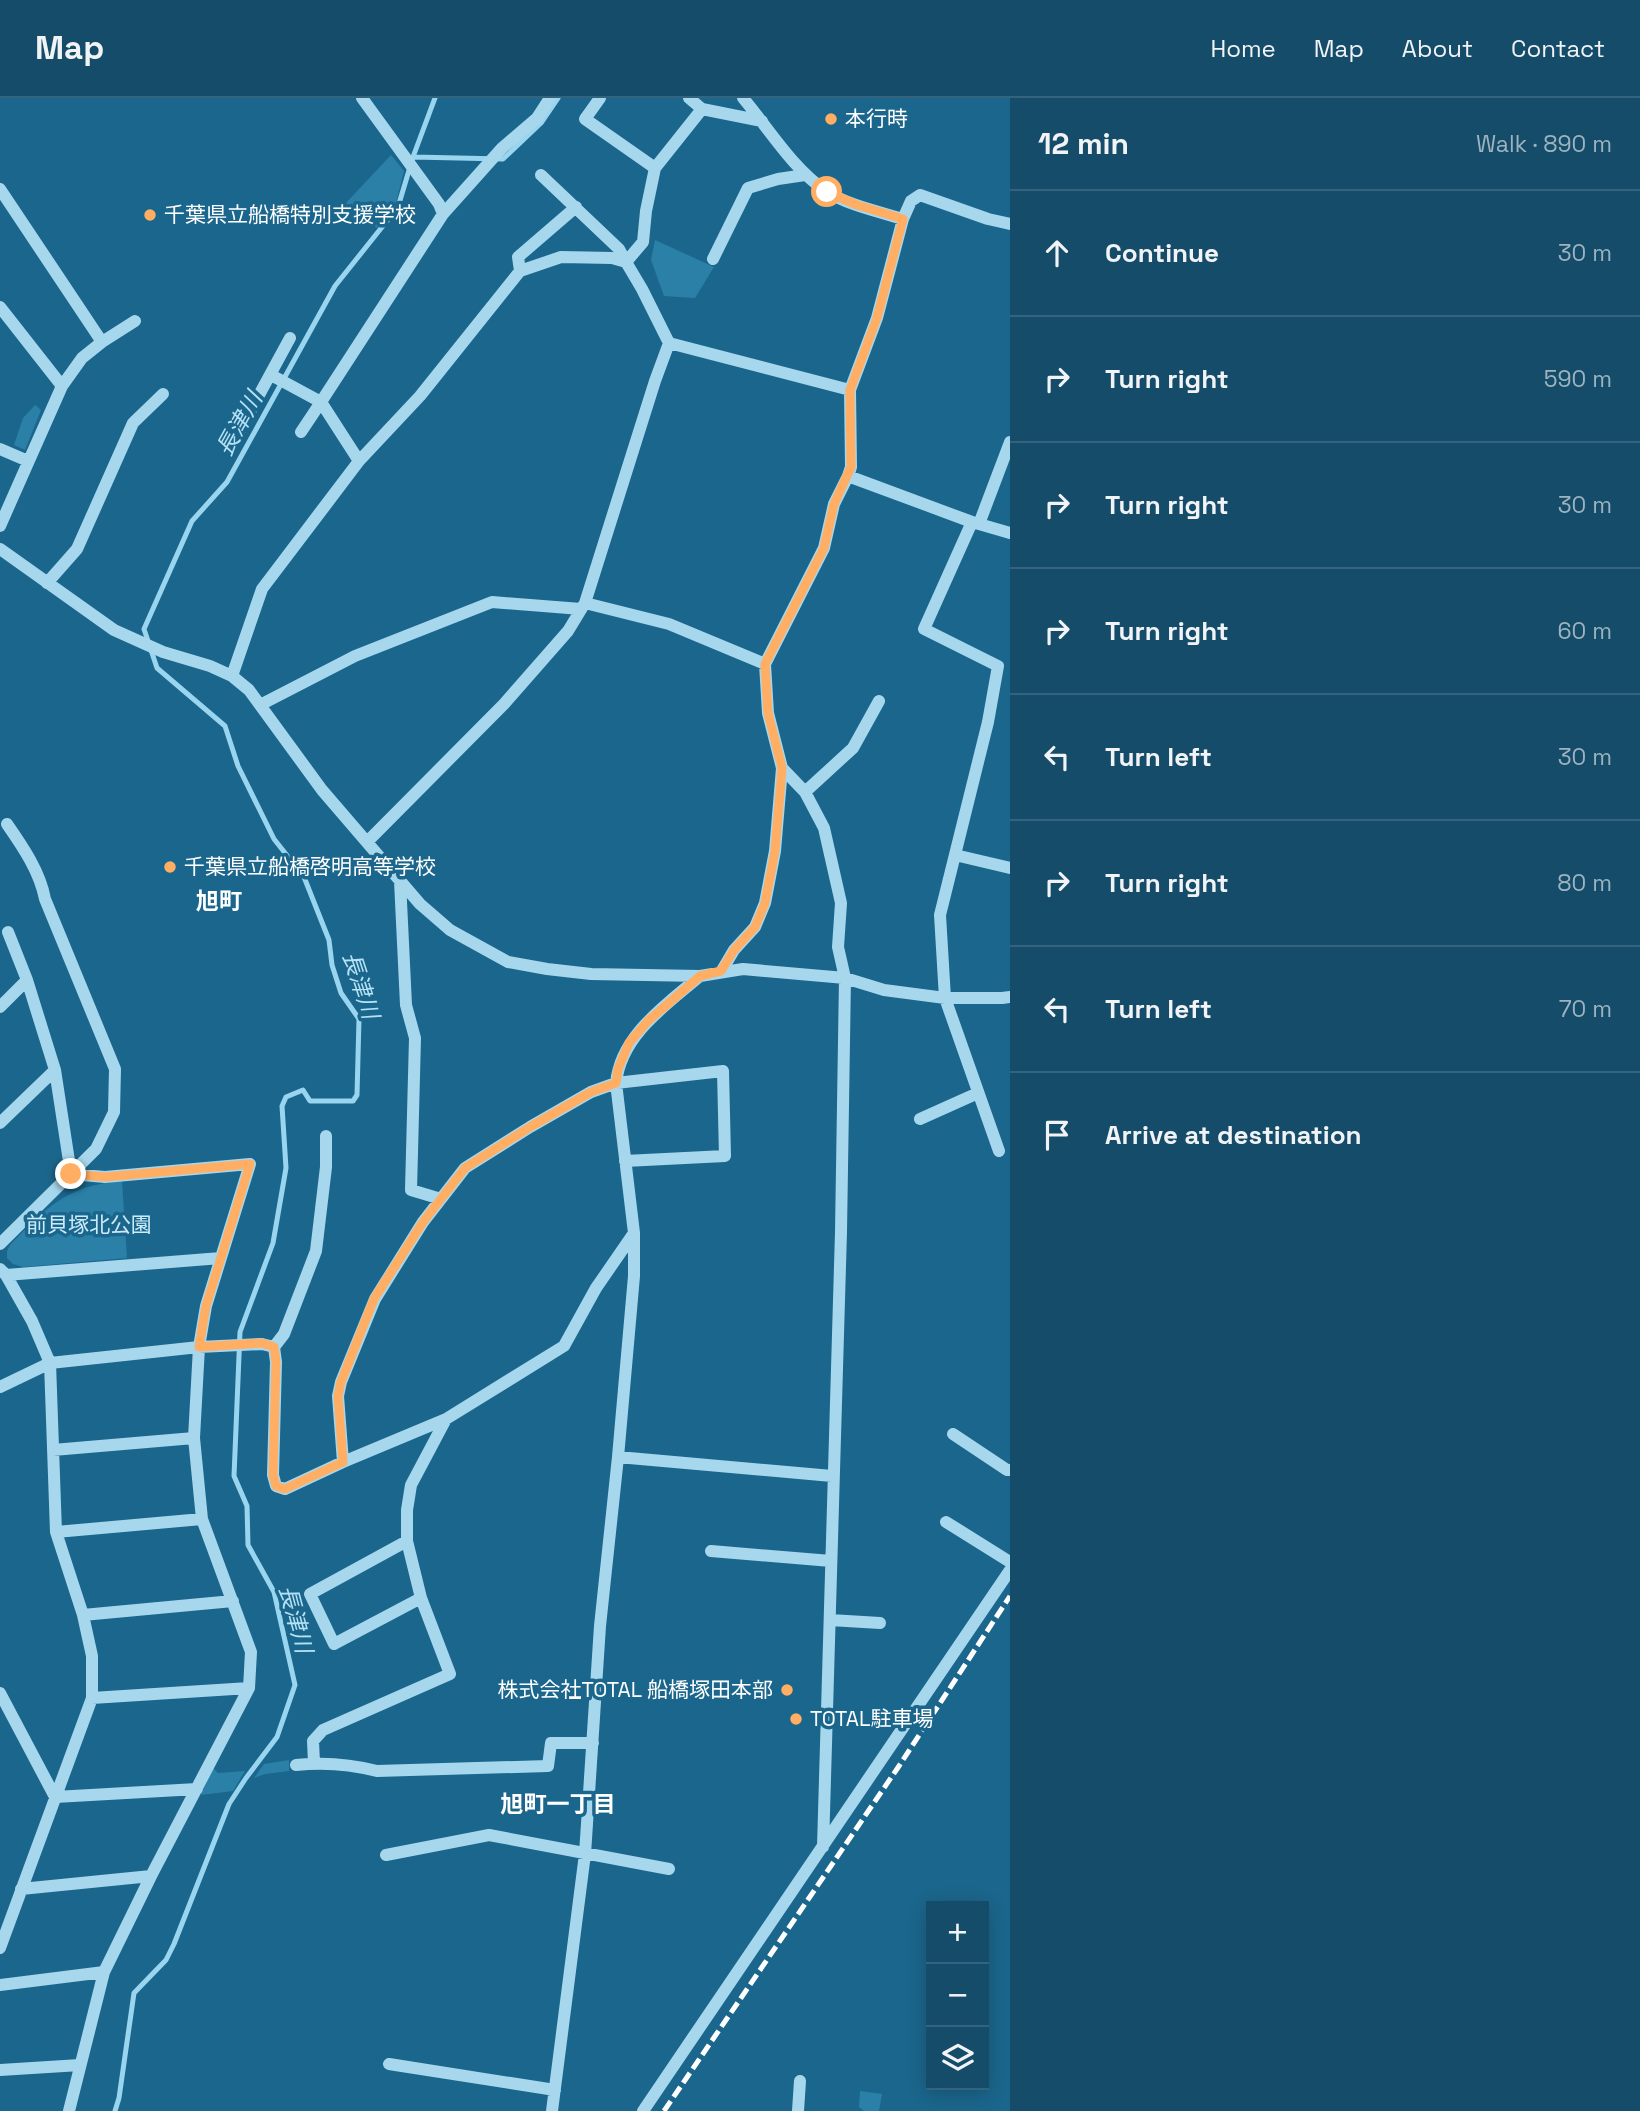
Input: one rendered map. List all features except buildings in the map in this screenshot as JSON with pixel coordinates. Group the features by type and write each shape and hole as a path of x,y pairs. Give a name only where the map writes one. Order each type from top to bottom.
{"street":[{"path":"362,98 439,204 443,214"},
{"path":"301,432 443,214 502,148 537,118 550,98"},
{"path":"600,98 585,118 655,168"},
{"path":"689,98 702,109 762,121"},
{"path":"743,98 805,175 827,192 857,205 903,219"},
{"path":"626,262 643,242 655,168 702,109"},
{"path":"367,842 504,704 568,631 583,606 654,381 669,343 620,249 541,175"},
{"path":"713,259 748,188 778,179 805,175"},
{"path":"0,189 102,342"},
{"path":"721,971 734,950 755,927 765,903 775,851 782,768 768,713 765,664 824,548 834,504 851,467 850,390 877,318 903,219 911,201 920,195 1010,224"},
{"path":"520,271 518,257 576,207"},
{"path":"232,676 262,589 359,461 420,396 520,271 561,257 612,258 626,262"},
{"path":"0,307 62,386"},
{"path":"0,526 62,386 82,358 135,321"},
{"path":"234,441 290,338"},
{"path":"669,343 850,390"},
{"path":"271,375 321,402 359,461"},
{"path":"47,583 77,549 134,423 163,394"},
{"path":"999,1151 945,998 940,915 988,722 998,666 924,629 976,523 1010,442"},
{"path":"0,449 28,461"},
{"path":"848,476 1010,533"},
{"path":"0,549 114,630 163,652 210,666 232,676 249,690 322,790 420,904 450,930 508,962 591,974 700,976 743,969 845,978 884,990 945,998 1010,997"},
{"path":"260,705 355,656 492,602 583,606 669,624 765,664"},
{"path":"805,792 853,748 879,701"},
{"path":"782,768 805,792 824,828 841,903 838,947 845,978 841,1233 823,1847"},
{"path":"0,1244 96,1149 114,1112 115,1069 27,853 7,824"},
{"path":"955,855 1010,868"},
{"path":"400,881 406,1005 415,1038 411,1190 441,1199"},
{"path":"8,932 27,980 55,1070 71,1174"},
{"path":"552,2111 585,1854 600,1626 634,1276 634,1233 616,1083 618,1069 629,1043 648,1021 700,976"},
{"path":"0,1007 27,980"},
{"path":"0,1124 55,1070"},
{"path":"343,1462 338,1396 374,1299 423,1222 465,1168 591,1092 616,1083 723,1070 725,1156 625,1161"},
{"path":"920,1119 978,1093"},
{"path":"326,1136 326,1167 316,1251 284,1334 274,1347 276,1362 273,1475 276,1486 285,1489 446,1419 564,1346 596,1288 634,1233"},
{"path":"69,2111 104,1972 249,1689 251,1652 202,1519 194,1438 199,1347 206,1306 250,1164 105,1177 71,1174"},
{"path":"0,1948 92,1698 92,1656 83,1615 56,1532 50,1363 32,1321 3,1272 221,1258"},
{"path":"0,1387 50,1363 199,1347 262,1343 274,1347"},
{"path":"314,1763 313,1741 323,1730 450,1674 421,1598 407,1541 407,1510 411,1485 446,1419"},
{"path":"953,1434 1007,1471 1010,1470"},
{"path":"53,1451 194,1438"},
{"path":"618,1457 832,1476"},
{"path":"56,1532 202,1519"},
{"path":"946,1522 1010,1562"},
{"path":"407,1541 310,1594 334,1644 421,1598"},
{"path":"711,1551 831,1561"},
{"path":"643,2111 1010,1570"},
{"path":"83,1615 233,1601"},
{"path":"830,1620 880,1623"},
{"path":"92,1698 249,1689"},
{"path":"0,1693 55,1797"},
{"path":"296,1765 355,1765 377,1771 548,1766 551,1743 593,1743"},
{"path":"55,1797 197,1789"},
{"path":"386,1854 489,1835 669,1869"},
{"path":"21,1889 151,1876"},
{"path":"0,1985 104,1972"},
{"path":"389,2064 555,2090"},
{"path":"0,2070 80,2066"},
{"path":"798,2111 800,2081"}],"green space":[{"path":"391,155 404,171 395,207 377,228 344,205"},
{"path":"655,240 714,267 695,298 664,296 651,260"},
{"path":"35,405 41,410 25,450 14,445 23,418"},
{"name":"前貝塚北公園","path":"122,1181 127,1258 23,1267 13,1264 7,1258 10,1245 59,1201 86,1187"},
{"path":"289,1760 289,1771 254,1778 264,1764"},
{"path":"213,1768 218,1773 245,1771 233,1791 201,1795"},
{"path":"860,2091 882,2094 879,2111 864,2111 859,2107"}],"waterway":[{"path":"413,157 435,98"},
{"name":"長津川","path":"115,2111 134,1993 166,1960 229,1804 277,1737 295,1685 274,1592 248,1545 247,1506 234,1476 240,1332 273,1243 286,1168 282,1106 286,1097 303,1090 310,1101 353,1101 357,1095 359,1019 341,993 332,965 329,940 304,877 274,839 238,766 225,726 157,668 144,629 192,521 227,482 335,286 398,207 413,157 503,159 541,123 558,98"}],"railway":[{"path":"664,2111 899,1766 1010,1596"}],"place":[{"name":"本行時","path":"831,119"},
{"name":"千葉県立船橋特別支援学校","path":"150,215"},
{"name":"千葉県立船橋啓明高等学校","path":"170,867"},
{"name":"株式会社TOTAL 船橋塚田本部","path":"787,1690"},
{"name":"TOTAL駐車場","path":"796,1719"}],"district":[{"name":"旭町","path":"219,901"},
{"name":"旭町一丁目","path":"558,1804"}],"route":[{"path":"71,1174 105,1177 250,1164 206,1306 199,1347 262,1343 274,1347 276,1362 273,1475 276,1486 285,1489 343,1462 338,1396 341,1382 374,1299 423,1222 465,1168 591,1092 616,1083 618,1069 629,1043 648,1021 700,976 721,971 734,950 755,927 765,903 775,851 782,768 768,713 765,664 824,548 834,504 851,467 850,390 877,318 903,219 857,205 827,192"}]}
